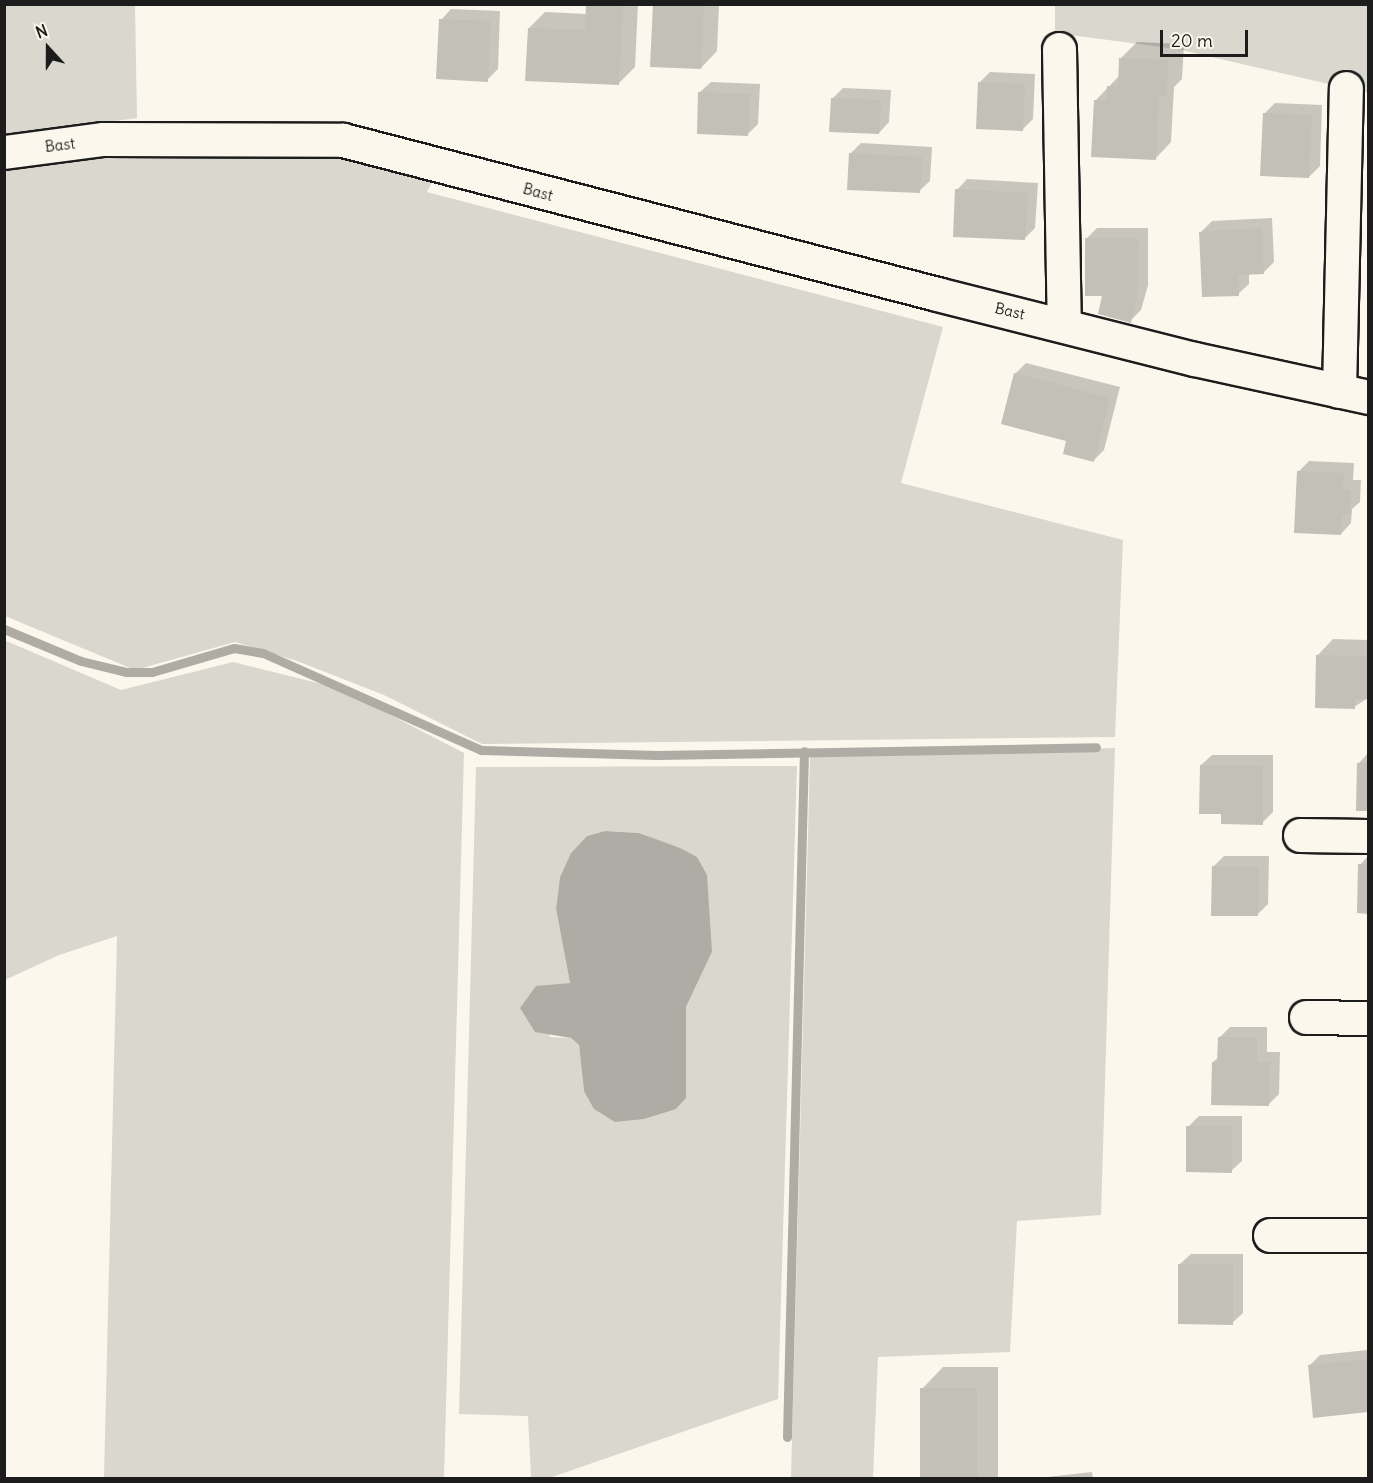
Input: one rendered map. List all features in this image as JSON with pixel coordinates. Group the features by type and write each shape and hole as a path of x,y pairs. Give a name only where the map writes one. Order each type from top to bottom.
{"street":[{"path":"1059,50 1064,323"},
{"name":"Bast","path":"4,152 104,139 343,140 937,294 1064,323 1194,358 1354,394 1346,88"},
{"path":"1300,835 1368,836"},
{"path":"1306,1017 1368,1018"},
{"path":"1270,1235 1368,1235"}],"shaded area":[{"path":"4,5 135,5 137,118 5,136"},
{"path":"1055,5 1368,5 1368,93 1177,49 1055,33"},
{"path":"108,149 343,158 433,180 427,192 943,327 901,483 1123,540 1115,737 482,744 384,695 297,661 235,642 135,670 5,616 4,161"},
{"path":"4,640 121,690 233,662 338,688 464,753 444,1478 104,1478 117,936 59,955 5,980"},
{"path":"1115,748 1101,1215 1017,1221 1010,1352 878,1357 873,1478 791,1478 810,757"},
{"path":"797,766 778,1399 549,1478 531,1478 528,1416 459,1414 476,767","holes":["605,831 639,833 697,857 712,952 686,1007 686,1098 676,1109 584,1091 579,1045 571,1038 550,1037 536,987 570,983 556,909 560,877 571,853 587,836"]},
{"path":"605,831 639,833 680,848 697,857 707,875 712,952 686,1007 686,1098 676,1109 644,1119 615,1122 594,1109 584,1091 579,1045 571,1038 535,1032 520,1008 536,986 570,983 556,909 560,877 571,853 587,836"}],"building":[{"path":"586,4 623,6 619,85 525,81 528,28 585,30"},
{"path":"653,4 704,4 701,69 650,67"},
{"path":"439,19 490,21 488,82 436,79"},
{"path":"1119,58 1168,60 1167,96 1159,96 1156,160 1091,157 1094,100 1106,101 1107,86 1118,86"},
{"path":"978,82 1025,84 1023,131 976,129"},
{"path":"698,92 750,94 748,136 697,134"},
{"path":"831,98 881,100 879,134 829,132"},
{"path":"1263,113 1312,115 1309,178 1260,176"},
{"path":"849,153 922,157 920,193 847,190"},
{"path":"955,189 1028,193 1025,240 953,237"},
{"path":"1262,228 1264,274 1238,275 1239,296 1202,297 1199,232"},
{"path":"1085,238 1138,238 1137,296 1131,323 1098,314 1102,296 1085,296"},
{"path":"1014,373 1110,398 1094,462 1063,454 1066,441 1001,424"},
{"path":"1297,471 1344,473 1343,490 1351,490 1350,514 1342,514 1341,535 1294,533"},
{"path":"1316,655 1368,656 1368,699 1355,699 1355,709 1315,708"},
{"path":"1357,763 1368,763 1368,811 1356,811"},
{"path":"1200,765 1263,766 1263,825 1221,824 1221,814 1199,814"},
{"path":"1358,864 1368,864 1368,914 1357,913"},
{"path":"1212,866 1259,867 1258,916 1211,916"},
{"path":"1218,1037 1257,1037 1257,1062 1270,1062 1269,1106 1211,1105 1212,1062 1217,1062"},
{"path":"1186,1126 1232,1126 1232,1173 1186,1172"},
{"path":"1178,1264 1233,1264 1233,1325 1178,1324"},
{"path":"1368,1359 1368,1412 1313,1418 1308,1365"},
{"path":"920,1388 977,1388 977,1478 920,1478"}],"waterway":[{"path":"4,629 81,661 126,672 152,672 234,648 263,653 481,750 657,755 1096,747"},
{"path":"787,1437 804,751"}]}
